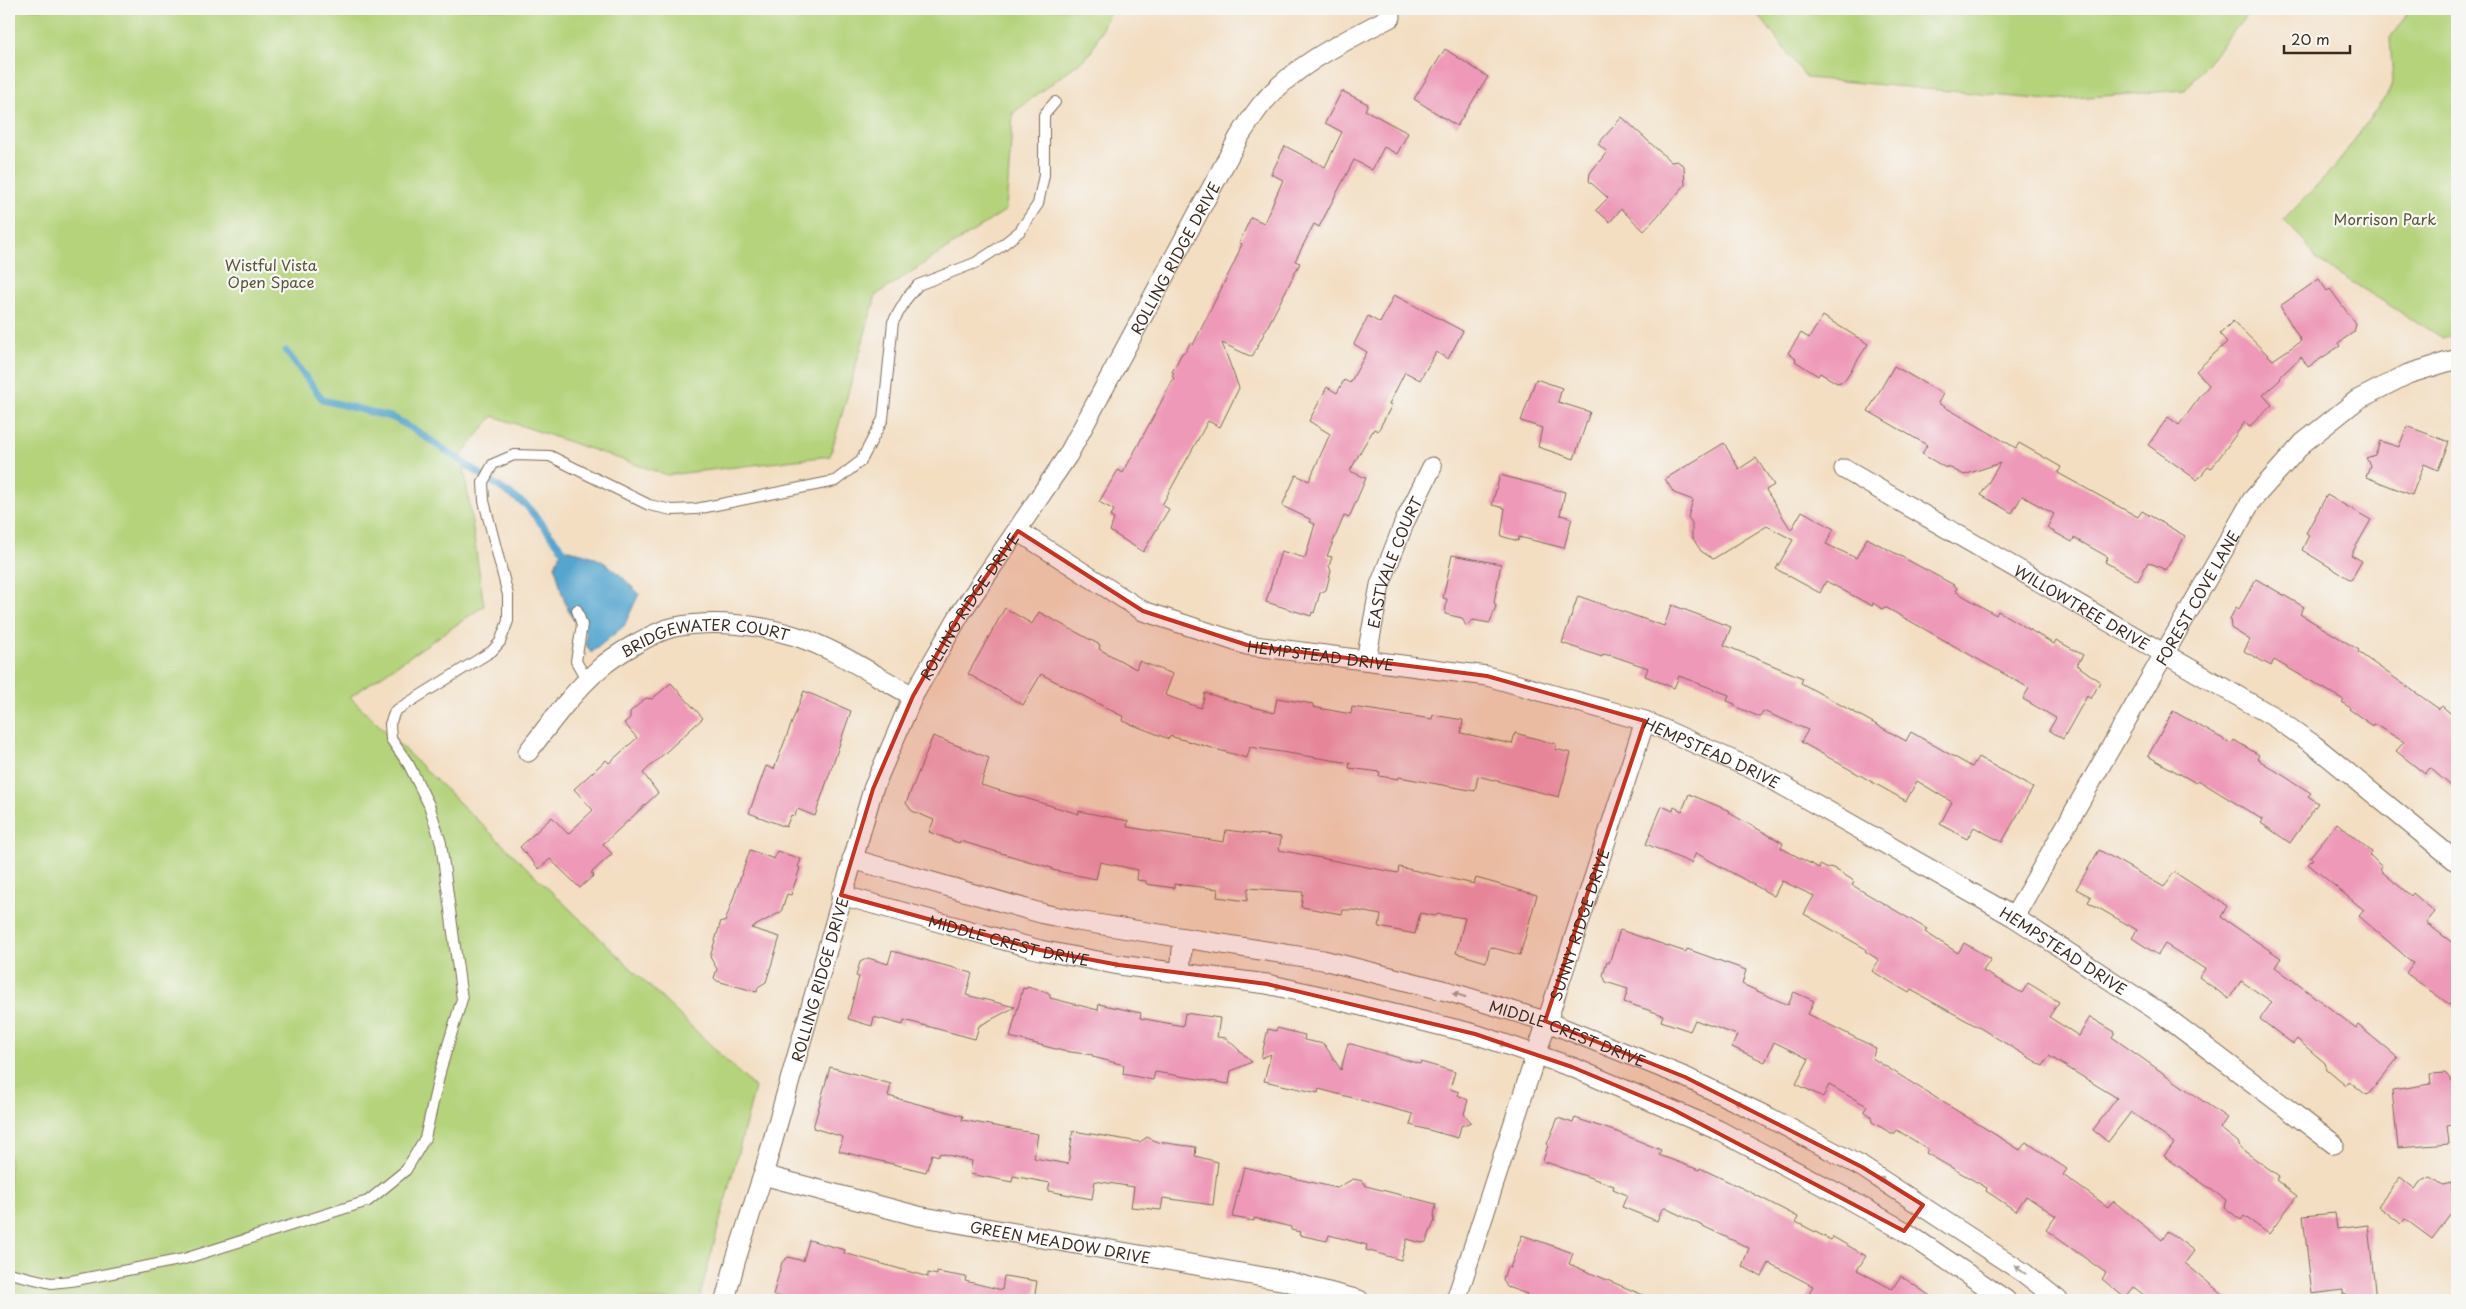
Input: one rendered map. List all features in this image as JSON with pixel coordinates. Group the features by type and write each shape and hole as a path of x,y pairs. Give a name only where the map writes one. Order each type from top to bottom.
{"street":[{"name":"ROLLING RIDGE DRIVE","path":"725,1300 736,1259 764,1175 841,895 873,789 913,696 960,614 1068,455 1239,137 1261,105 1296,71 1393,13"},
{"name":"FOREST COVE LANE","path":"2014,917 2252,500 2302,443 2357,400 2408,374 2457,358"},
{"name":"EASTVALE COURT","path":"1366,660 1380,586 1405,521 1432,467"},
{"name":"WILLOWTREE DRIVE","path":"1844,469 2274,718 2314,745 2457,862"},
{"name":"HEMPSTEAD DRIVE","path":"1018,531 1143,611 1246,645 1487,676 1645,721 1761,773 2014,917 2162,1014 2334,1144"},
{"name":"BRIDGEWATER COURT","path":"528,752 600,667 634,644 673,627 714,623 795,636 829,651 913,696"},
{"name":"SUNNY RIDGE DRIVE","path":"1456,1300 1545,1021 1645,721"},
{"name":"MIDDLE CREST DRIVE","path":"852,859 1044,914 1323,960 1450,992 1545,1021 1685,1077 1770,1118 1862,1167 2024,1272 2058,1300"},
{"name":"MIDDLE CREST DRIVE","path":"841,895 1040,950 1118,965 1267,984 1475,1034 1535,1054 1617,1086 1718,1130 1904,1231 2006,1300"},
{"path":"1180,973 1184,938"},
{"name":"GREEN MEADOW DRIVE","path":"764,1175 918,1216 1286,1280 1359,1300"},
{"path":"1904,1231 1923,1205"}],"lane":[{"path":"9,1273 51,1283 71,1282 184,1259 368,1201 406,1170 425,1138 441,1068 462,998 441,844 429,805 409,765 391,739 390,724 395,711 492,651 500,642 508,621 508,595 484,502 483,482 493,464 514,455 550,456 649,505 672,510 696,509 835,481 860,462 883,419 893,322 907,298 918,285 975,263 1000,247 1020,230 1038,204 1044,175 1044,115 1055,102"},
{"path":"577,610 582,625 576,661 587,681"}],"highlighted area":[{"path":"1018,531 1143,611 1247,645 1487,676 1645,721 1545,1021 1685,1077 1862,1167 1923,1205 1904,1231 1672,1109 1572,1067 1475,1034 1267,984 1119,965 1040,950 841,895 873,789 913,696 960,614"}],"green space":[{"name":"Wistful Vista Open Space","path":"9,9 1111,9 1090,54 1013,113 1006,210 876,295 830,456 667,475 493,416 462,454 484,606 350,697 755,1088 699,1300 9,1300"},
{"path":"1741,9 2252,9 2185,90 2048,100 1807,78 1757,13"},
{"name":"Morrison Park","path":"2411,9 2457,9 2457,334 2442,338 2315,259 2306,243 2284,220 2337,164 2389,92 2393,80 2390,38"}],"water":[{"path":"562,549 587,555 606,564 622,576 639,594 624,626 591,653 586,645 586,632 573,619 562,593 555,566"}],"building":[{"path":"1445,49 1488,77 1457,126 1414,99"},
{"path":"1342,91 1368,104 1365,110 1408,133 1397,154 1384,147 1372,170 1354,160 1319,227 1314,224 1295,261 1300,263 1252,357 1222,343 1239,388 1220,427 1208,421 1162,505 1169,509 1143,552 1110,531 1114,519 1110,517 1114,510 1099,502 1118,470 1123,473 1174,378 1172,376 1174,373 1172,372 1182,353 1186,351 1190,343 1193,345 1234,263 1242,244 1239,243 1251,217 1264,223 1283,180 1271,174 1285,146 1325,167 1342,132 1325,123"},
{"path":"1622,117 1671,162 1677,161 1684,166 1685,185 1644,231 1621,209 1610,222 1596,210 1608,198 1589,181 1590,173 1607,152 1598,144"},
{"path":"2319,279 2327,291 2330,289 2356,324 2354,332 2338,343 2340,346 2308,367 2301,357 2263,395 2272,405 2249,427 2245,422 2211,469 2208,467 2197,480 2148,445 2168,417 2179,425 2209,385 2196,371 2227,342 2220,334 2233,321 2273,360 2301,341 2280,306"},
{"path":"1394,295 1463,331 1448,359 1436,352 1420,380 1405,372 1389,404 1392,405 1378,431 1374,429 1350,471 1366,478 1349,518 1344,516 1327,556 1332,557 1329,566 1331,571 1326,590 1320,593 1314,613 1312,612 1311,616 1266,602 1281,551 1305,558 1315,524 1310,522 1310,519 1282,506 1296,475 1309,481 1330,434 1309,421 1327,387 1337,393 1344,380 1350,383 1367,352 1354,344 1368,316 1380,323"},
{"path":"1823,316 1868,344 1844,381 1837,383 1820,373 1818,376 1795,361 1796,359 1788,353 1801,333 1809,338"},
{"path":"1894,366 1943,394 1938,403 2016,448 2019,443 2061,467 2058,473 2138,517 2142,511 2185,536 2166,570 2148,562 2138,581 2105,562 2108,557 2074,538 2072,542 2047,528 2054,514 2022,496 2012,513 1981,495 2000,463 1964,475 1947,466 1946,468 1922,454 1927,445 1868,411"},
{"path":"1536,379 1562,388 1558,402 1590,412 1574,459 1538,447 1542,428 1521,421"},
{"path":"2407,426 2449,442 2438,470 2424,464 2412,495 2366,477 2370,465 2366,458 2375,455 2380,441 2399,447"},
{"path":"1724,443 1739,469 1756,458 1774,485 1766,490 1791,530 1802,511 1834,529 1826,544 1856,558 1867,538 1954,585 1957,588 1955,591 1996,615 1998,611 2054,644 2056,640 2083,655 2077,665 2100,682 2091,699 2087,696 2063,739 2049,730 2056,718 2023,699 2029,688 1885,607 1882,609 1873,603 1872,606 1826,581 1820,593 1776,569 1793,540 1767,526 1713,559 1701,551 1692,537 1692,523 1688,517 1693,500 1674,493 1665,479"},
{"path":"1500,475 1565,492 1560,515 1572,518 1564,548 1519,537 1518,541 1501,536 1505,508 1492,505"},
{"path":"2327,495 2371,520 2351,555 2362,561 2351,580 2302,550 2309,535 2306,533"},
{"path":"1452,555 1501,564 1494,602 1496,606 1490,623 1473,620 1466,626 1462,618 1445,614 1447,599 1443,598"},
{"path":"2256,579 2304,607 2300,614 2359,650 2358,652 2439,709 2442,706 2457,719 2457,791 2430,768 2425,774 2396,751 2404,742 2374,724 2373,726 2349,709 2342,702 2344,700 2274,660 2271,666 2244,651 2250,640 2231,628 2230,619 2236,607 2239,609"},
{"path":"1578,596 1664,626 1672,605 1731,627 1724,645 1803,678 1801,683 1906,741 1911,732 1972,767 1978,757 2033,788 2002,842 1974,827 1967,839 1940,824 1952,802 1917,781 1906,801 1801,742 1808,730 1763,711 1760,717 1734,706 1735,704 1727,701 1729,695 1679,676 1674,688 1645,676 1648,668 1613,656 1603,654 1602,657 1562,643"},
{"path":"1005,608 1032,624 1039,612 1100,645 1099,649 1136,669 1139,661 1173,674 1165,695 1201,708 1205,693 1274,713 1277,698 1313,704 1313,707 1351,714 1352,707 1432,719 1433,715 1463,720 1461,733 1512,744 1515,733 1556,744 1555,749 1571,753 1559,797 1478,776 1475,791 1399,777 1398,779 1379,776 1380,772 1349,768 1350,763 1250,747 1247,758 1170,736 1169,739 1123,721 1124,717 1041,674 1023,705 968,674"},
{"path":"671,683 703,718 643,773 658,793 603,844 612,854 591,873 594,875 580,888 550,859 539,869 520,847 552,817 568,834 593,810 574,789 606,760 609,763 637,738 624,723 630,718 630,712 646,698 652,699"},
{"path":"804,691 851,711 815,816 797,809 795,816 791,815 786,827 749,813 766,766 774,769"},
{"path":"2173,711 2232,744 2234,740 2259,755 2257,759 2311,793 2308,796 2318,803 2290,843 2261,823 2263,820 2198,780 2196,783 2148,756"},
{"path":"933,736 989,758 981,785 1079,814 1079,811 1128,821 1127,827 1224,842 1226,830 1281,837 1279,850 1398,873 1399,867 1474,884 1476,878 1537,895 1520,955 1490,947 1486,962 1456,953 1465,918 1420,913 1415,934 1379,927 1381,915 1354,910 1343,910 1342,914 1301,907 1303,892 1248,888 1247,901 1217,897 1218,889 1174,884 1174,888 1146,884 1146,881 1137,880 1138,870 1100,862 1096,879 1052,870 1052,868 960,841 959,843 929,832 934,820 912,811 906,803"},
{"path":"1689,794 1730,811 1729,813 1783,843 1781,848 1819,868 1820,865 1828,869 1829,867 1833,868 1851,879 1854,882 1852,885 1927,929 1925,932 1958,953 1964,943 1991,959 1983,971 2022,993 2028,983 2059,1002 2049,1017 2079,1036 2090,1017 2115,1032 2112,1037 2227,1118 2220,1128 2238,1142 2240,1148 2279,1176 2276,1180 2297,1196 2269,1234 2244,1216 2241,1220 2224,1207 2226,1200 2164,1156 2174,1143 2131,1112 2108,1142 2093,1130 2117,1098 2049,1056 2043,1066 1980,1028 1911,990 1909,993 1872,971 1879,960 1865,951 1866,949 1804,914 1814,896 1782,881 1774,896 1696,853 1691,863 1646,844 1662,806 1673,811 1674,807 1682,811"},
{"path":"2337,823 2372,852 2370,855 2382,867 2380,870 2411,896 2413,893 2435,912 2426,923 2457,946 2457,1010 2406,973 2413,963 2359,916 2364,910 2308,864 2313,859 2310,857"},
{"path":"750,850 774,859 777,851 801,859 791,895 787,894 781,912 751,928 780,937 766,982 758,987 757,992 717,981 714,978 717,969 710,957 721,921 725,922"},
{"path":"2099,850 2164,887 2174,872 2227,906 2221,917 2281,958 2275,967 2356,1028 2358,1025 2398,1058 2368,1095 2365,1094 2349,1081 2346,1085 2327,1069 2325,1063 2297,1039 2293,1044 2260,1019 2272,1002 2241,981 2229,999 2199,977 2205,969 2165,944 2158,955 2132,938 2137,930 2088,902 2091,897 2076,889"},
{"path":"1620,930 1686,952 1687,949 1746,970 1742,984 1788,1005 1794,992 1814,1001 1808,1014 1876,1048 1872,1058 2020,1150 2026,1142 2067,1169 2063,1175 2108,1207 2113,1201 2162,1240 2168,1231 2194,1251 2185,1263 2229,1300 2150,1300 2134,1287 2125,1298 2102,1279 2106,1273 2046,1230 2056,1216 2026,1196 2016,1211 1986,1191 1987,1188 1926,1153 1928,1149 1897,1130 1895,1133 1891,1133 1872,1122 1871,1116 1864,1111 1867,1106 1829,1085 1823,1097 1796,1084 1809,1059 1774,1042 1765,1062 1732,1047 1737,1035 1695,1020 1690,1031 1661,1021 1663,1015 1624,1002 1628,989 1606,982 1603,975"},
{"path":"892,951 972,973 966,995 1015,1007 979,1026 975,1039 904,1020 903,1025 874,1017 872,1026 848,1019 859,977 856,976 860,962 868,958 888,964"},
{"path":"1027,987 1047,992 1050,994 1050,998 1098,1010 1099,1004 1141,1013 1140,1018 1183,1026 1185,1013 1220,1018 1217,1037 1226,1038 1252,1062 1231,1071 1229,1084 1155,1072 1153,1080 1123,1074 1124,1065 1093,1057 1093,1055 1063,1051 1010,1037 1023,988 1026,989"},
{"path":"1277,1028 1305,1035 1304,1040 1324,1044 1341,1070 1348,1043 1455,1072 1450,1089 1459,1092 1458,1095 1468,1100 1464,1114 1471,1122 1461,1126 1458,1138 1410,1125 1413,1114 1319,1089 1318,1093 1264,1081 1271,1054 1261,1058 1268,1029 1276,1031"},
{"path":"830,1067 891,1084 888,1096 963,1116 962,1120 1038,1134 1034,1158 1068,1164 1073,1131 1140,1142 1147,1137 1158,1142 1196,1147 1195,1156 1218,1162 1213,1205 1163,1198 1161,1210 1131,1207 1134,1187 1095,1181 1092,1199 1048,1191 1050,1183 1013,1176 1012,1182 970,1174 972,1161 940,1153 939,1156 932,1154 926,1172 839,1151 843,1137 813,1128"},
{"path":"2445,1073 2457,1086 2457,1102 2453,1106 2454,1124 2447,1125 2449,1144 2398,1148 2392,1090 2431,1084 2430,1074"},
{"path":"1558,1118 1573,1123 1575,1118 1617,1132 1661,1150 1659,1155 1699,1170 1700,1168 1750,1192 1798,1217 1796,1222 1831,1240 1833,1237 1866,1256 1857,1270 1892,1289 1901,1276 1936,1300 1805,1300 1813,1286 1769,1263 1762,1277 1742,1266 1749,1248 1665,1208 1662,1209 1657,1221 1622,1207 1627,1195 1613,1189 1614,1186 1543,1161 1547,1144"},
{"path":"1244,1167 1337,1188 1353,1179 1363,1181 1366,1186 1436,1204 1435,1220 1426,1242 1422,1243 1407,1239 1401,1260 1366,1250 1367,1245 1329,1235 1327,1241 1299,1235 1300,1232 1291,1230 1291,1227 1254,1218 1254,1221 1232,1217"},
{"path":"2400,1177 2415,1189 2420,1182 2431,1177 2443,1185 2451,1183 2452,1192 2457,1196 2457,1206 2432,1239 2405,1219 2401,1224 2378,1206"},
{"path":"2335,1213 2337,1229 2368,1225 2376,1300 2348,1298 2347,1294 2343,1294 2343,1290 2312,1294 2303,1216"},
{"path":"1522,1235 1573,1253 1569,1264 1655,1300 1525,1300 1527,1294 1507,1287 1503,1279 1507,1267 1510,1268"},
{"path":"809,1240 845,1250 844,1253 928,1277 928,1273 937,1275 937,1272 966,1277 965,1281 1002,1290 1004,1276 1037,1281 1034,1300 791,1300 773,1295 782,1262 788,1257 803,1261"}],"waterway":[{"path":"286,351 323,400 394,418 418,432 526,505 568,556"}]}
